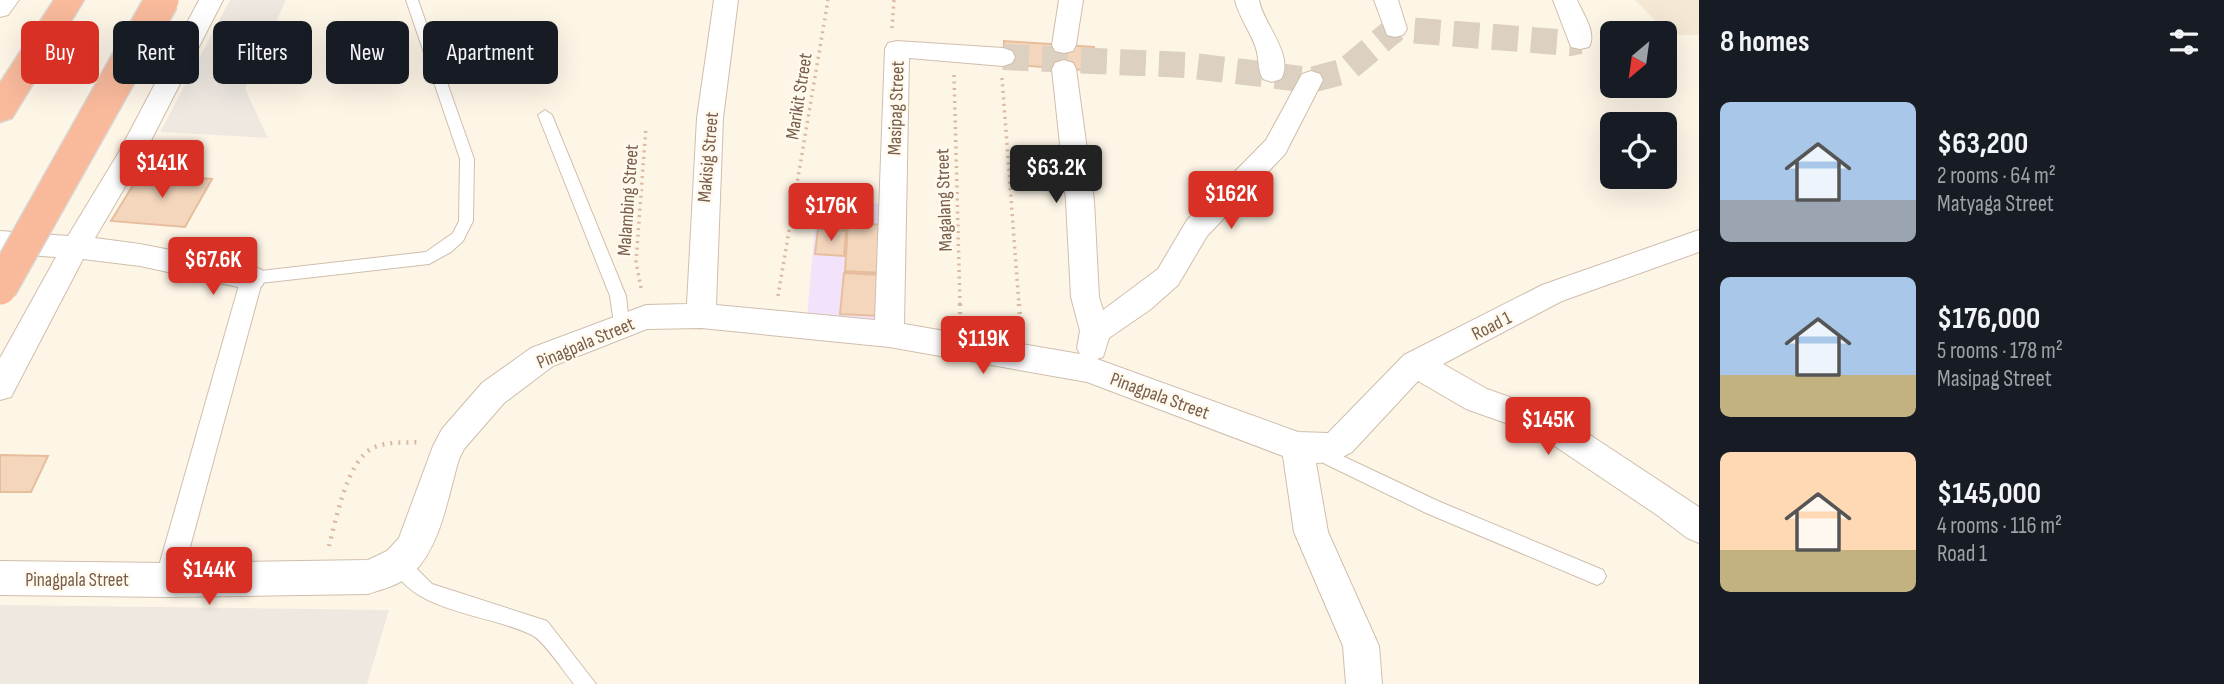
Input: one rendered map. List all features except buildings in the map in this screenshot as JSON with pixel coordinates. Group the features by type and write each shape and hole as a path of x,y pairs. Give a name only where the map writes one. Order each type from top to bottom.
{"highway":[{"path":"0,110 69,0"},
{"path":"0,288 162,0"}],"street":[{"path":"0,9 7,0"},
{"path":"0,387 76,246 129,158 211,0"},
{"name":"Makisig Street","path":"701,316 703,185 726,0"},
{"path":"1071,0 1064,57 1080,201 1085,297 1096,331 1088,369"},
{"path":"1247,0 1249,11 1269,50 1272,73"},
{"path":"1386,0 1395,29"},
{"path":"1565,0 1579,31 1580,41"},
{"name":"Masipag Street","path":"888,334 897,50 953,53"},
{"path":"953,53 1002,57"},
{"path":"1096,331 1141,300 1168,277 1197,228 1236,192 1276,147 1311,79"},
{"name":"Road 1","path":"1304,448 1333,447 1341,442 1415,364 1552,293 1699,241"},
{"path":"0,242 76,246 138,255 226,275 252,278 168,580"},
{"name":"Pinagpala Street","path":"0,578 168,580 368,577 384,572 399,563 411,550 444,456 453,439 475,411 517,373 542,357 633,321 701,316 774,321 888,334 1023,356 1088,369 1304,448"},
{"path":"1415,364 1476,399 1530,418 1567,437 1669,504 1699,527"},
{"path":"1304,448 1311,533 1338,598 1354,626 1361,646 1364,684"}],"lane":[{"path":"252,278 429,258 458,237 466,220 467,159 412,0"},
{"path":"545,115 618,296 633,321"},
{"path":"1304,448 1432,507 1597,576"},
{"path":"399,563 427,590 540,628 586,684"}],"path":[{"name":"Marikit Street","path":"774,321 828,0"},
{"name":"Magalang Street","path":"953,53 961,347"},
{"path":"1002,57 1023,356"},
{"name":"Malambing Street","path":"633,321 646,127"},
{"path":"319,577 352,473 367,452 384,445 453,439"}],"shaded area":[{"path":"230,0 286,0 276,21 219,21"},
{"path":"1635,0 1699,0 1699,35 1677,35 1677,21 1656,21"},
{"path":"213,32 213,84 247,84 245,89 268,138 160,132 185,84 199,84 199,58"},
{"path":"817,200 887,204 884,324 807,318"},
{"path":"0,605 389,610 367,684 0,684"}],"tunnel":[{"path":"1003,57 1185,65 1311,80 1345,71 1395,29 1570,43 1580,41"}]}
